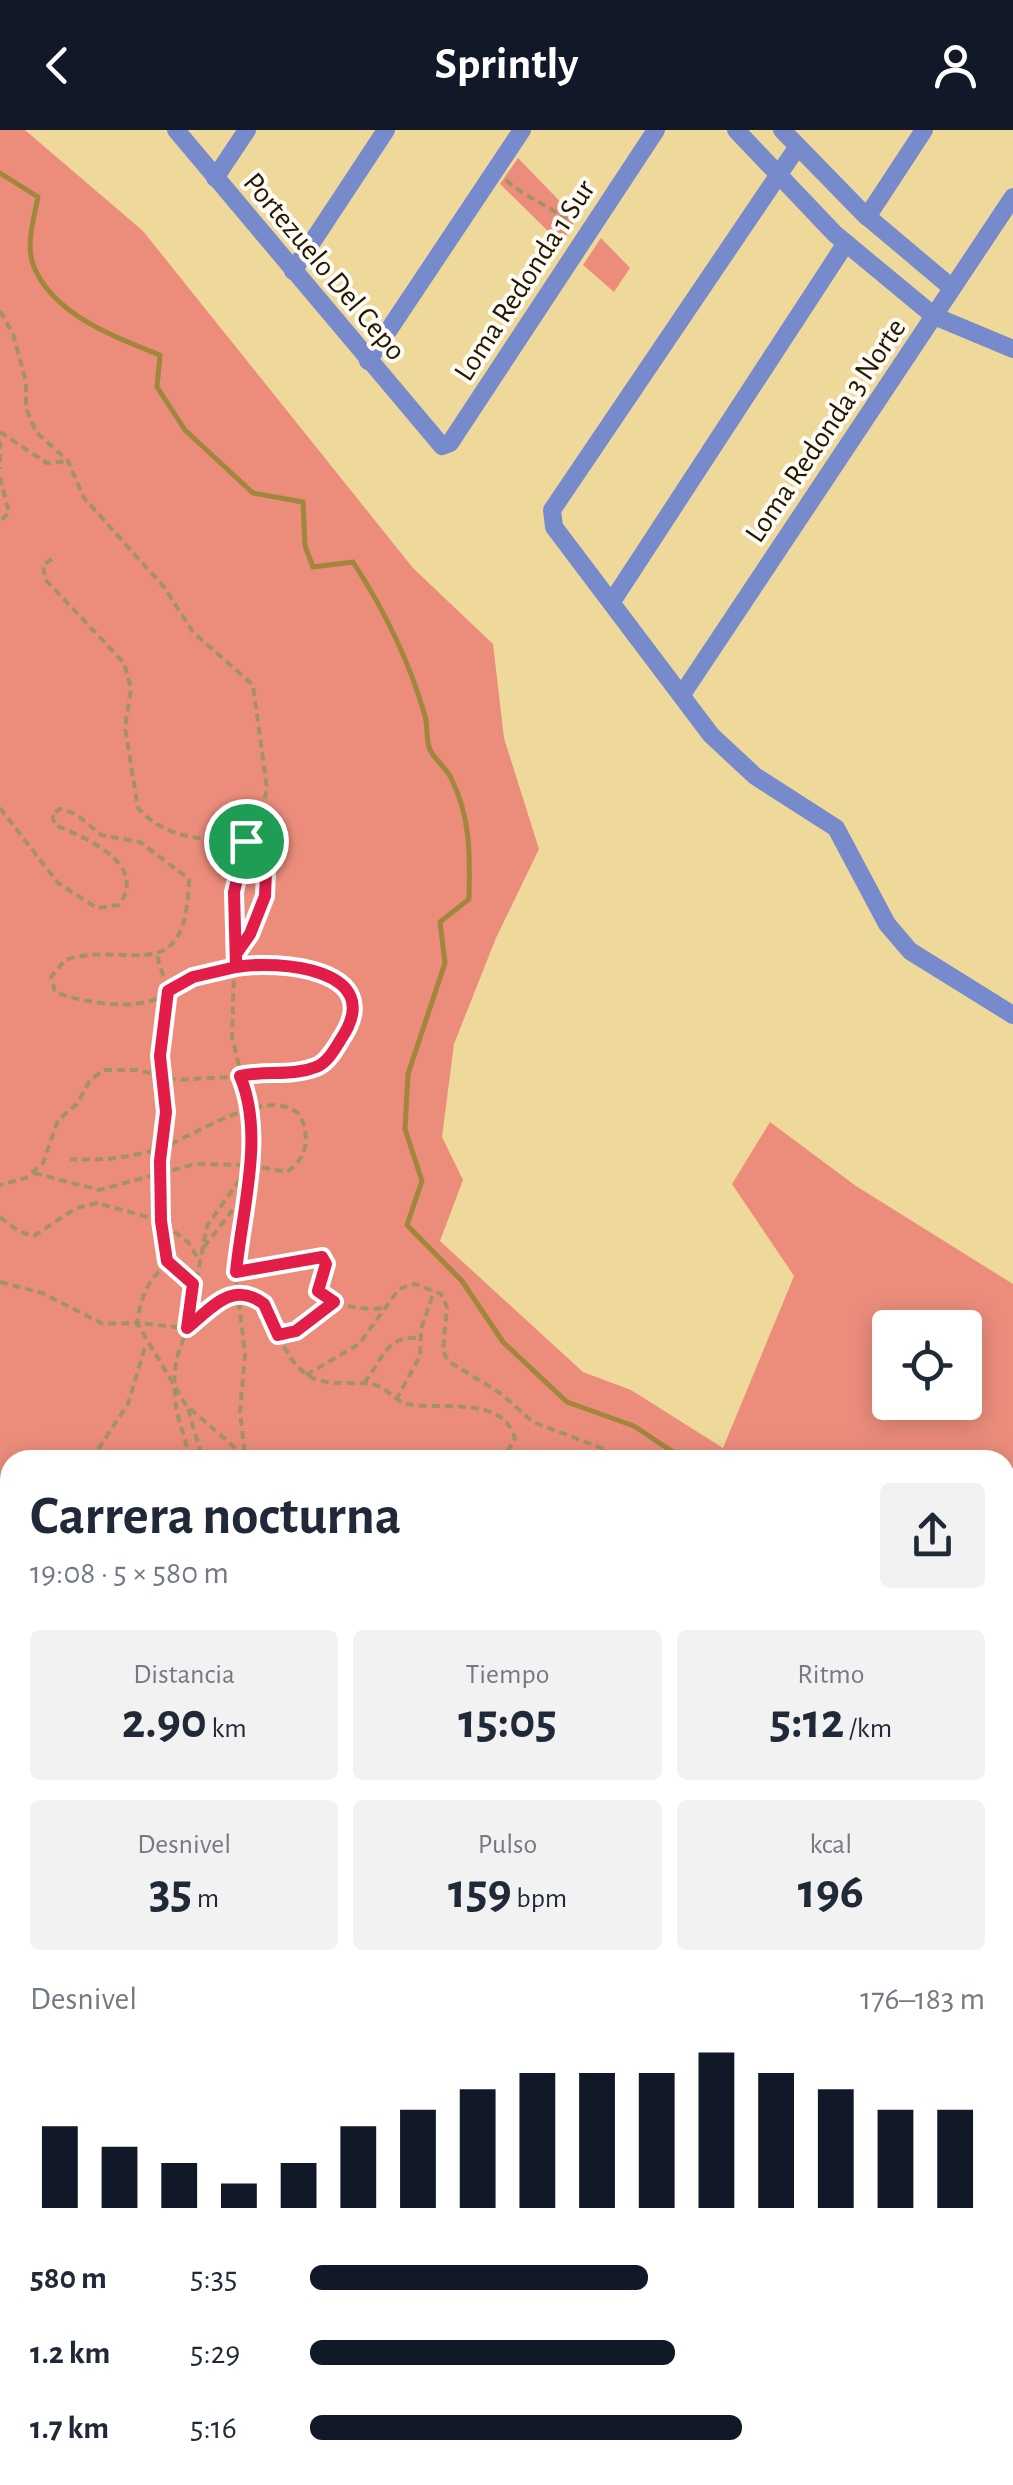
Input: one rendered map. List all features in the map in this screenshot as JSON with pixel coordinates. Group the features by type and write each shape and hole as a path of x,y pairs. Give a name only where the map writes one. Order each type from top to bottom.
{"street":[{"name":"Portezuelo Del Cepo","path":"176,130 432,438"},
{"path":"216,178 246,130"},
{"path":"293,271 386,130"},
{"path":"368,361 522,130"},
{"name":"Loma Redonda 1 Sur","path":"432,438 442,446 450,443 656,130"},
{"path":"736,130 846,243 934,316 1013,349"},
{"path":"782,130 796,149 868,217 952,288"},
{"path":"868,217 924,130"},
{"path":"796,149 552,510 554,527 711,735 756,776 836,828 887,924 910,952 1013,1015"},
{"name":"Loma Redonda 3 Norte","path":"683,694 1013,196"},
{"path":"612,600 846,243"}],"path":[{"path":"495,170 521,193 548,203 586,236"},
{"path":"0,311 13,334 26,382 26,408 36,432 68,462 84,498 164,588 193,632 252,685 267,789 246,841 234,892 236,967 232,1036 251,1110 250,1164 236,1272 245,1355 240,1412 246,1450"},
{"path":"0,432 47,463 68,462"},
{"path":"0,441 0,468"},
{"path":"0,477 9,513 0,521"},
{"path":"52,559 42,565 45,579 124,663 129,676 125,728 138,808 180,835 230,838 252,833"},
{"path":"0,808 58,883 97,908 120,906 128,893 126,872 117,859 54,824 55,811 67,809 101,835 135,839 186,874 187,902 179,932 158,954 146,958 72,958 56,966 50,984 56,992 76,1000 151,1002 193,977 268,962 316,970 342,986 351,1012 346,1032 321,1064 296,1073 178,1080 118,1068 97,1074 77,1104 49,1134 43,1163 34,1173 0,1185"},
{"path":"236,954 250,934 265,896 269,856 267,848 246,841"},
{"path":"158,954 168,991 162,1024 161,1221 170,1265 193,1284"},
{"path":"34,1173 98,1190 207,1163 250,1164 287,1172 299,1162 307,1139 294,1109 277,1105 251,1110 164,1146 98,1161 70,1160"},
{"path":"185,1450 174,1386 176,1354 187,1328 207,1226 250,1164"},
{"path":"201,1251 243,1196"},
{"path":"0,1218 28,1236 44,1232 76,1208 97,1203 161,1221 188,1242 199,1260"},
{"path":"236,1272 322,1257 326,1264 318,1291 334,1302 371,1308 387,1306"},
{"path":"170,1265 160,1268 146,1290 137,1324 186,1404 237,1450"},
{"path":"0,1282 42,1293 103,1324 187,1328 223,1296 237,1294 264,1304 290,1362 304,1376 352,1386 380,1386 396,1400 494,1412 509,1425 515,1439 508,1450"},
{"path":"304,1376 359,1344 400,1289 415,1284 441,1294 447,1307 443,1351 448,1360 500,1393 533,1422 605,1450"},
{"path":"396,1400 420,1356 434,1291"},
{"path":"278,1335 296,1331 334,1302"},
{"path":"364,1383 387,1348 412,1337 422,1339"},
{"path":"97,1450 128,1404 146,1344"},
{"path":"186,1404 200,1450"}],"shaded area":[{"path":"0,130 25,130 143,231 413,568 493,644 504,738 539,849 496,938 454,1044 442,1137 463,1180 440,1241 583,1372 631,1390 723,1448 794,1276 732,1184 770,1122 856,1186 1013,1284 1013,1450 0,1450"},
{"path":"518,158 576,218 561,244 500,184"},
{"path":"601,238 630,268 614,292 583,265"}],"waterway":[{"path":"0,173 38,197 31,232 31,259 43,284 56,299 88,323 160,355 157,387 185,430 253,493 303,502 305,546 313,567 353,562 376,599 412,675 431,751 458,793 468,837 469,899 440,922 445,963 408,1074 405,1129 422,1181 407,1225 462,1281 503,1342 567,1402 634,1426 670,1450"}],"route":[{"path":"246,841 236,868 234,892 236,967 184,980 168,991 165,1004 160,1056 166,1112 160,1161 161,1221 167,1261 193,1284 187,1328 223,1296 237,1294 255,1297 264,1304 278,1335 296,1331 334,1302 318,1291 325,1273 322,1257 314,1255 236,1272 243,1196 252,1158 251,1110 240,1076 315,1068 346,1032 351,1012 342,986 324,973 300,964 268,962 236,967 236,954 250,934 265,896 269,856 267,848 246,841"}]}
